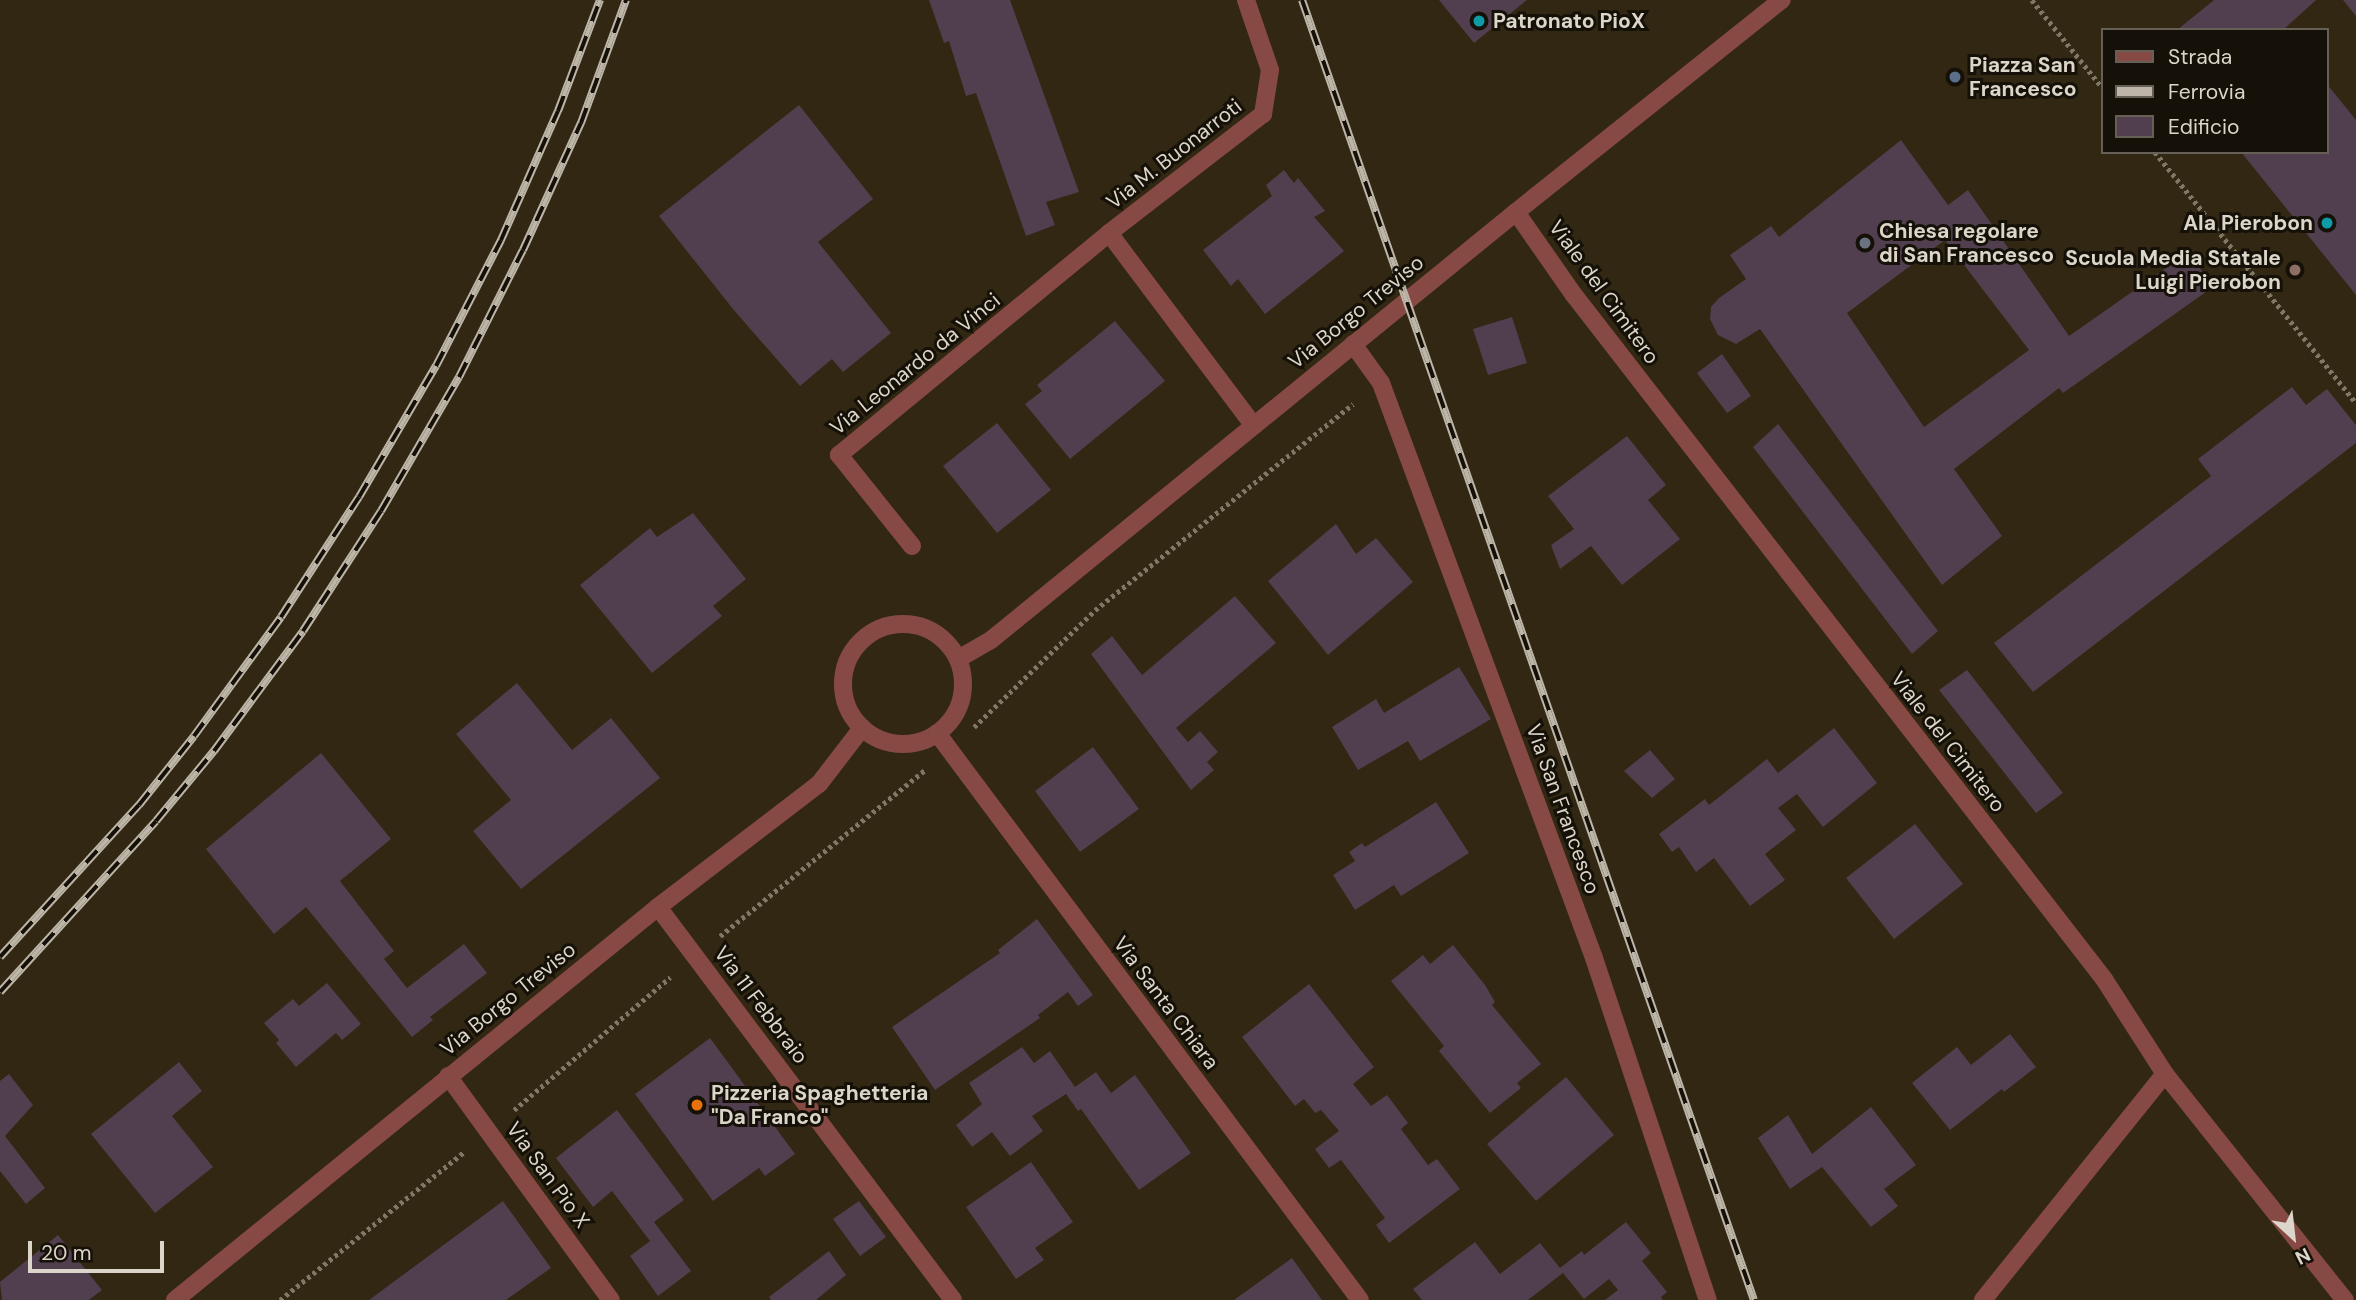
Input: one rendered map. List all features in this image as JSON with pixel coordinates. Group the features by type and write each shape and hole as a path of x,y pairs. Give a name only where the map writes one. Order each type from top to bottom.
{"street":[{"name":"Via M. Buonarroti","path":"1246,0 1270,70 1263,114 1109,233 1253,425"},
{"name":"Via Borgo Treviso","path":"958,659 991,640 1516,212 1782,0"},
{"name":"Viale del Cimitero","path":"1516,212 1574,295 2104,979 2165,1074 2345,1300"},
{"name":"Via Leonardo da Vinci","path":"912,547 839,455 1109,233"},
{"name":"Via San Francesco","path":"1353,344 1381,383 1594,958 1708,1300"},
{"path":"886,625 920,626 936,633 958,659 962,675 960,700 950,721 937,733 923,740 899,743 875,737 862,728 850,714 844,697 843,678 847,661 857,645 870,633 886,625"},
{"name":"Via Borgo Treviso","path":"186,1297 448,1076 658,907 819,784 862,728"},
{"name":"Via Santa Chiara","path":"937,733 1360,1300"},
{"name":"Via 11 Febbraio","path":"658,907 953,1300"},
{"path":"1983,1300 2165,1074"},
{"name":"Via San Pio X","path":"448,1076 611,1300"}],"path":[{"path":"2032,0 2100,85"},
{"path":"2157,154 2356,403"},
{"path":"280,1300 488,1132 695,955 949,750 1095,610 1381,383"}],"building":[{"path":"929,0 1010,0 1079,192 1046,202 1055,225 1026,236 976,93 966,96 949,41 944,43"},
{"name":"Patronato PioX","path":"1439,0 1527,0 1474,43"},
{"path":"2214,0 2316,0 2285,28 2179,28"},
{"path":"2343,0 2356,0 2356,16"},
{"name":"Ala Pierobon","path":"2328,85 2356,120 2356,295 2243,154 2328,154"},
{"path":"799,105 873,199 818,242 891,333 843,372 832,359 800,386 733,309 659,216"},
{"path":"1901,140 1948,205 1968,190 2069,336 2189,252 2213,287 2063,393 2059,388 1954,469 2002,536 1942,585 1760,329 1736,344 1718,335 1710,319 1711,307 1719,298 1746,279 1730,255 1771,226 1779,237","holes":["1945,240 2029,350 1924,427 1847,313"]},
{"path":"1284,170 1294,183 1298,178 1325,211 1314,217 1344,251 1265,314 1238,279 1231,286 1203,250 1272,196 1266,185"},
{"path":"1512,317 1527,363 1488,375 1473,329"},
{"path":"1115,321 1165,381 1070,459 1025,404 1042,391 1037,385"},
{"path":"1722,354 1751,396 1727,413 1697,373"},
{"path":"2292,387 2306,405 2327,389 2356,425 2356,443 2033,692 1994,643 2211,476 2198,459"},
{"path":"997,423 1051,490 997,533 943,466"},
{"path":"1778,424 1938,631 1912,654 1753,447"},
{"path":"1627,436 1666,485 1648,500 1680,539 1622,585 1591,546 1560,569 1551,545 1574,529 1548,496"},
{"path":"693,513 746,579 713,606 722,616 652,673 580,585 650,528 657,537"},
{"path":"1336,524 1356,554 1376,538 1413,582 1328,655 1268,581"},
{"path":"1235,596 1276,643 1176,728 1188,742 1200,731 1218,752 1207,762 1214,770 1191,790 1091,654 1112,636 1142,675"},
{"path":"1459,667 1491,719 1420,761 1408,741 1358,770 1332,727 1376,699 1384,713"},
{"path":"1967,670 2063,793 2036,813 1939,690"},
{"path":"517,683 572,750 611,718 660,778 521,889 473,831 511,800 456,734"},
{"path":"1834,728 1877,783 1823,827 1797,794 1778,808 1796,830 1765,854 1785,880 1750,906 1714,858 1696,872 1679,847 1672,852 1659,834 1705,799 1709,805 1767,759 1778,773"},
{"path":"1093,747 1139,809 1080,852 1035,791"},
{"path":"1650,750 1675,779 1652,798 1624,771"},
{"path":"321,753 391,839 340,881 394,951 384,959 407,988 464,944 487,973 430,1017 433,1020 412,1037 306,907 274,934 206,849"},
{"path":"1436,802 1469,853 1401,896 1394,885 1355,910 1333,875 1355,861 1349,852 1362,843 1365,847"},
{"path":"1915,824 1963,884 1894,939 1846,878"},
{"path":"1037,919 1093,995 1078,1006 1068,992 1038,1015 1040,1018 935,1090 892,1027 1000,953 998,950"},
{"path":"1453,945 1485,985 1495,1002 1492,1005 1541,1064 1517,1083 1521,1088 1490,1113 1439,1051 1444,1046 1391,981 1423,955 1430,964"},
{"path":"327,983 361,1024 342,1040 336,1033 296,1067 276,1043 279,1040 264,1023 293,999 299,1006"},
{"path":"1309,984 1374,1067 1353,1084 1371,1106 1387,1095 1408,1123 1401,1129 1428,1165 1437,1159 1460,1189 1389,1243 1376,1225 1385,1218 1341,1160 1329,1168 1315,1149 1339,1131 1321,1110 1315,1113 1304,1099 1295,1106 1242,1037"},
{"path":"2010,1034 2036,1067 2004,1092 2002,1089 1950,1130 1912,1083 1957,1047 1971,1065"},
{"path":"710,1038 795,1154 765,1176 759,1168 713,1201 635,1094"},
{"path":"1022,1047 1034,1063 1050,1051 1075,1087 1096,1072 1111,1093 1135,1075 1191,1153 1139,1190 1081,1109 1078,1111 1066,1094 1032,1116 1043,1131 1010,1156 992,1132 972,1147 956,1125 982,1104 969,1083"},
{"path":"179,1062 202,1091 172,1116 213,1167 155,1213 91,1134"},
{"path":"9,1074 33,1105 5,1136 45,1188 26,1204 0,1171 0,1081"},
{"path":"1566,1077 1614,1135 1536,1201 1487,1144"},
{"path":"1871,1107 1916,1165 1884,1189 1898,1206 1871,1227 1822,1167 1790,1189 1758,1138 1788,1115 1812,1154"},
{"path":"617,1110 684,1200 654,1222 691,1271 658,1296 630,1256 650,1241 612,1191 593,1207 556,1158"},
{"path":"1031,1162 1073,1222 1035,1248 1044,1260 1016,1279 966,1207"},
{"path":"503,1201 551,1268 506,1300 369,1300"},
{"path":"859,1201 886,1237 860,1256 833,1219"},
{"path":"1626,1222 1651,1253 1642,1261 1667,1292 1661,1297 1663,1300 1605,1300 1618,1290 1609,1279 1584,1299 1563,1273 1528,1300 1422,1300 1413,1289 1475,1242 1500,1274 1540,1243 1560,1268 1582,1251 1584,1255"},
{"path":"58,1235 102,1290 89,1300 2,1300 0,1282"},
{"path":"829,1251 846,1275 816,1300 771,1300 769,1297"},
{"path":"1292,1258 1322,1300 1234,1300"}],"railway":[{"path":"0,957 139,805 194,736 281,617 359,497 436,366 501,240 558,111 600,0"},
{"path":"0,992 156,821 214,751 303,631 381,511 459,377 523,250 581,123 626,0"},
{"path":"1302,0 1754,1300"}],"place":[{"name":"Patronato PioX","path":"1479,21"},
{"name":"Piazza San Francesco","path":"1955,77"},
{"name":"Ala Pierobon","path":"2327,223"},
{"name":"Chiesa regolare di San Francesco","path":"1865,243"},
{"name":"Scuola Media Statale Luigi Pierobon","path":"2295,270"},
{"name":"Pizzeria Spaghetteria \"Da Franco\"","path":"697,1105"}]}
